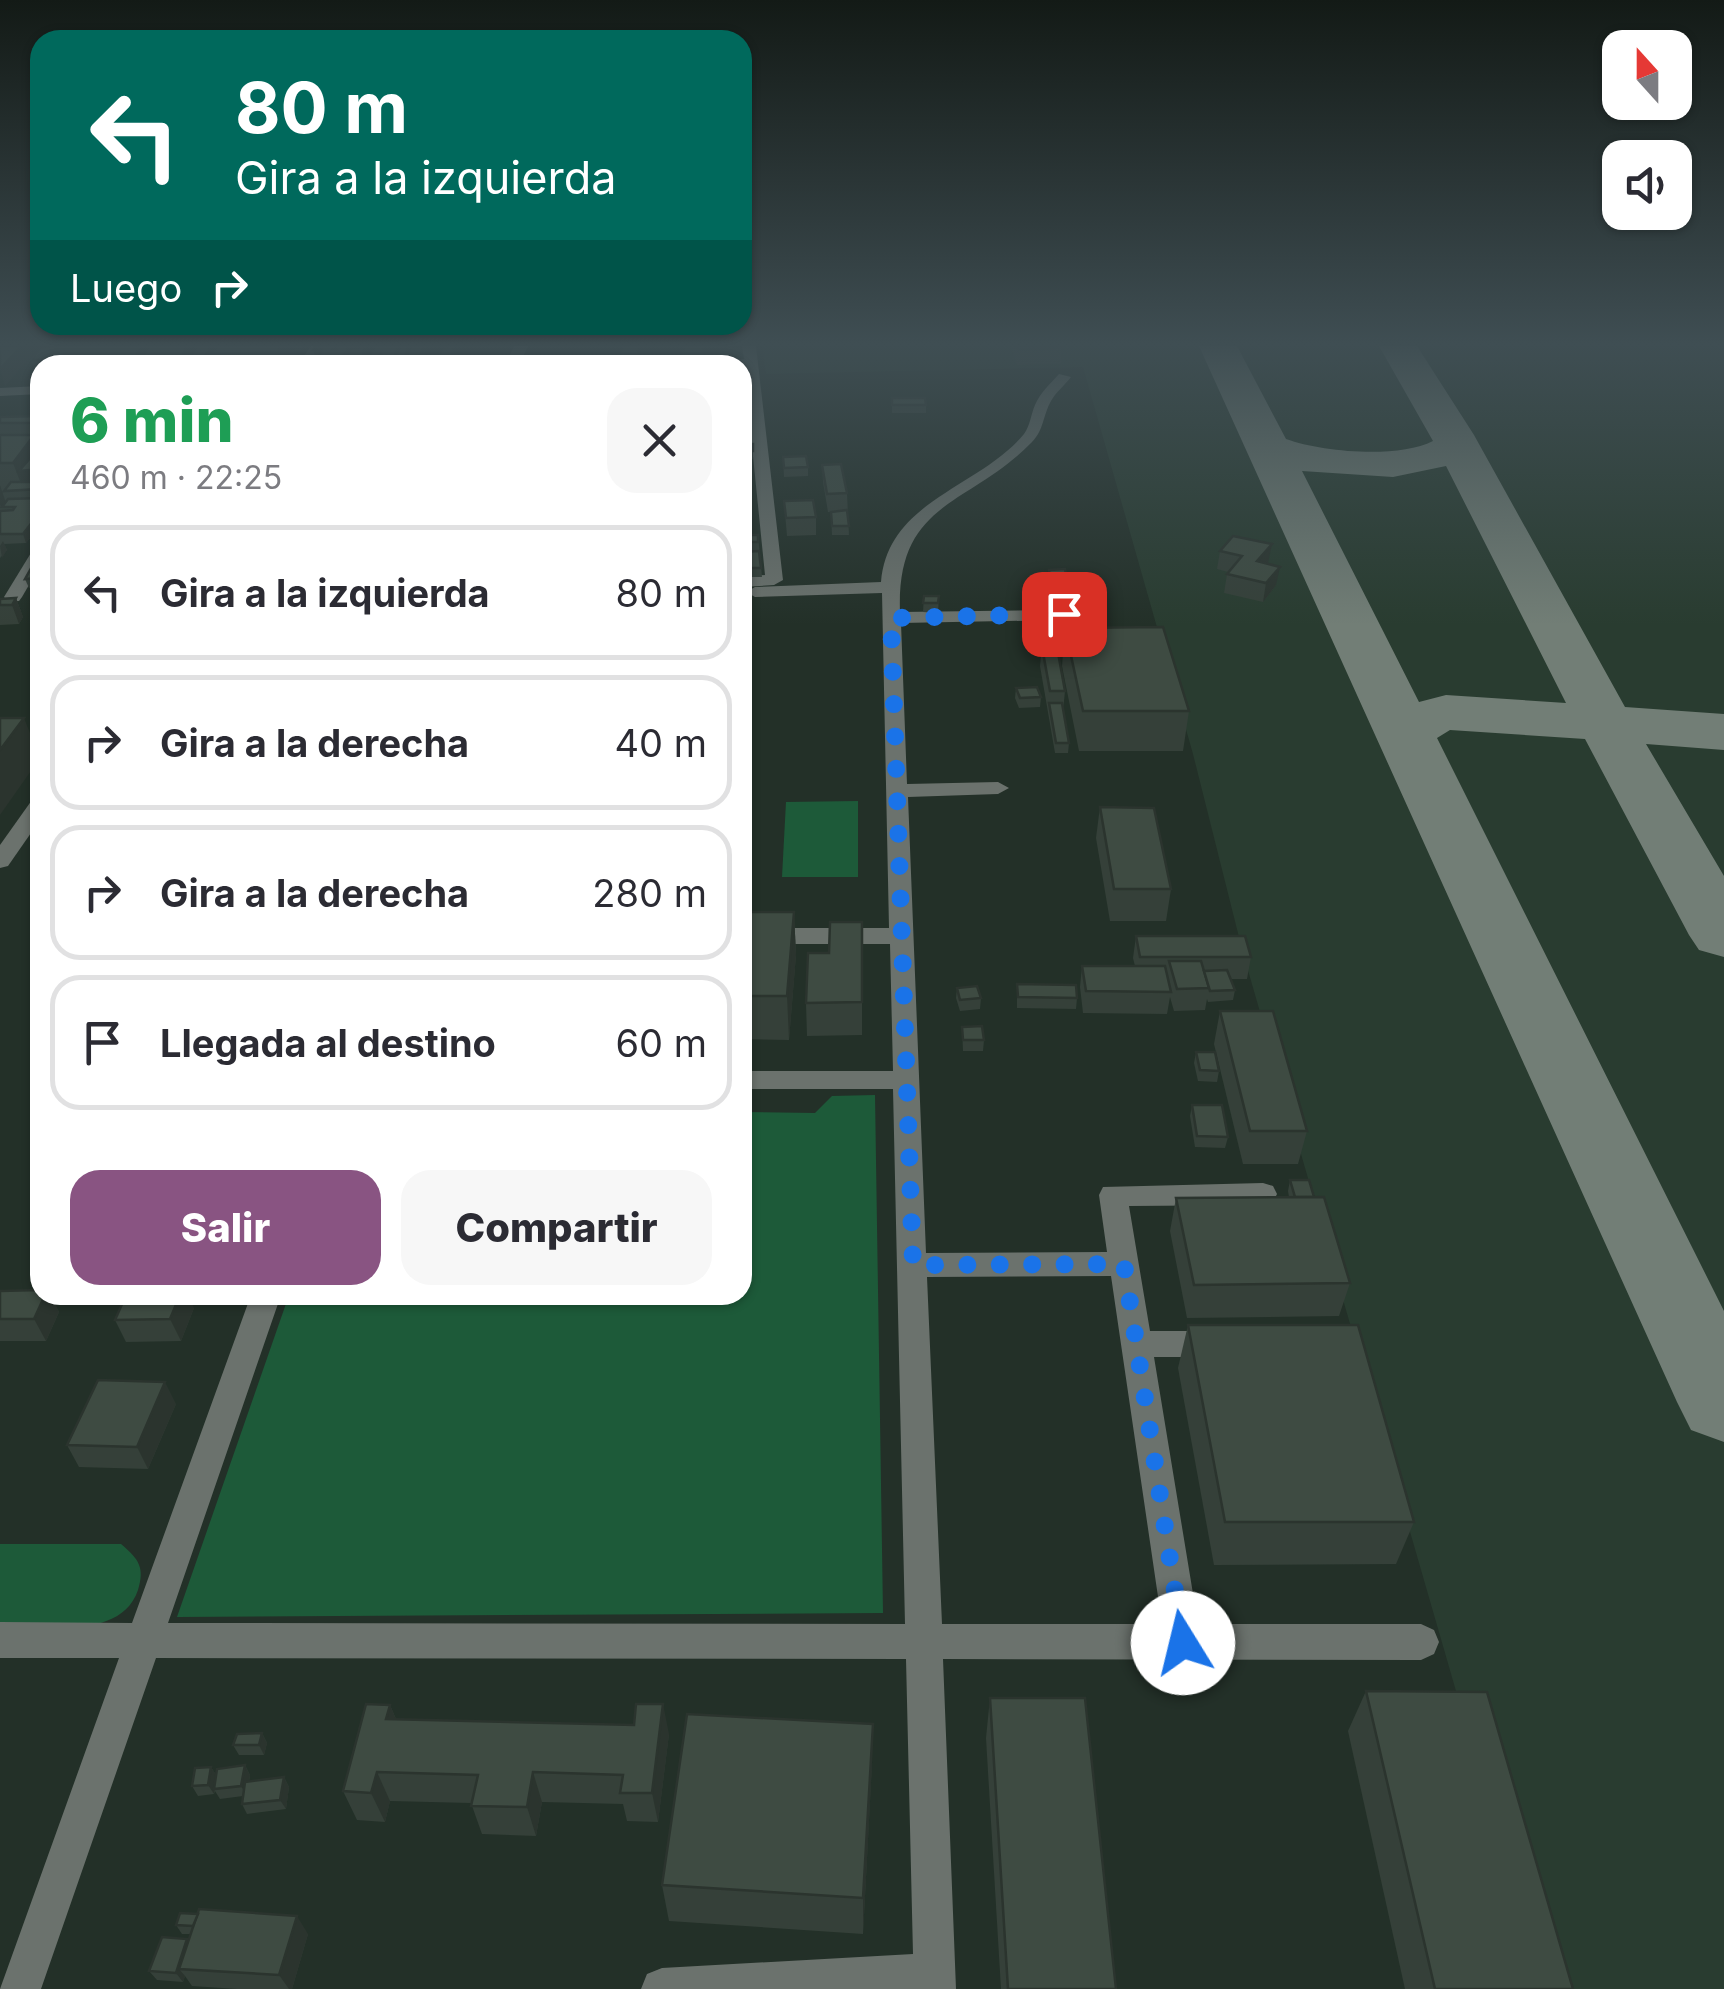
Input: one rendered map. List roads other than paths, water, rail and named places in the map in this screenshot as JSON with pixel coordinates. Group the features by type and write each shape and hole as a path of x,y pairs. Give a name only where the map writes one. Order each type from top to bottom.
{"street":[{"path":"752,581 774,580 763,462 755,439"},
{"path":"662,1989 934,1981 890,587 893,556 907,532 931,508 974,482 1027,439"},
{"path":"752,463 763,462"},
{"path":"0,519 9,494"},
{"path":"12,597 30,568"},
{"path":"752,593 890,587"},
{"path":"891,618 1064,614"},
{"path":"0,740 30,740"},
{"path":"898,792 998,788"},
{"path":"0,861 30,818"},
{"path":"752,936 904,936"},
{"path":"752,1080 908,1080"},
{"path":"1183,1643 1113,1195 1263,1194"},
{"path":"913,1265 1124,1264"},
{"path":"20,1989 262,1305"},
{"path":"1136,1344 1250,1344"},
{"path":"0,1640 1422,1642"}]}
